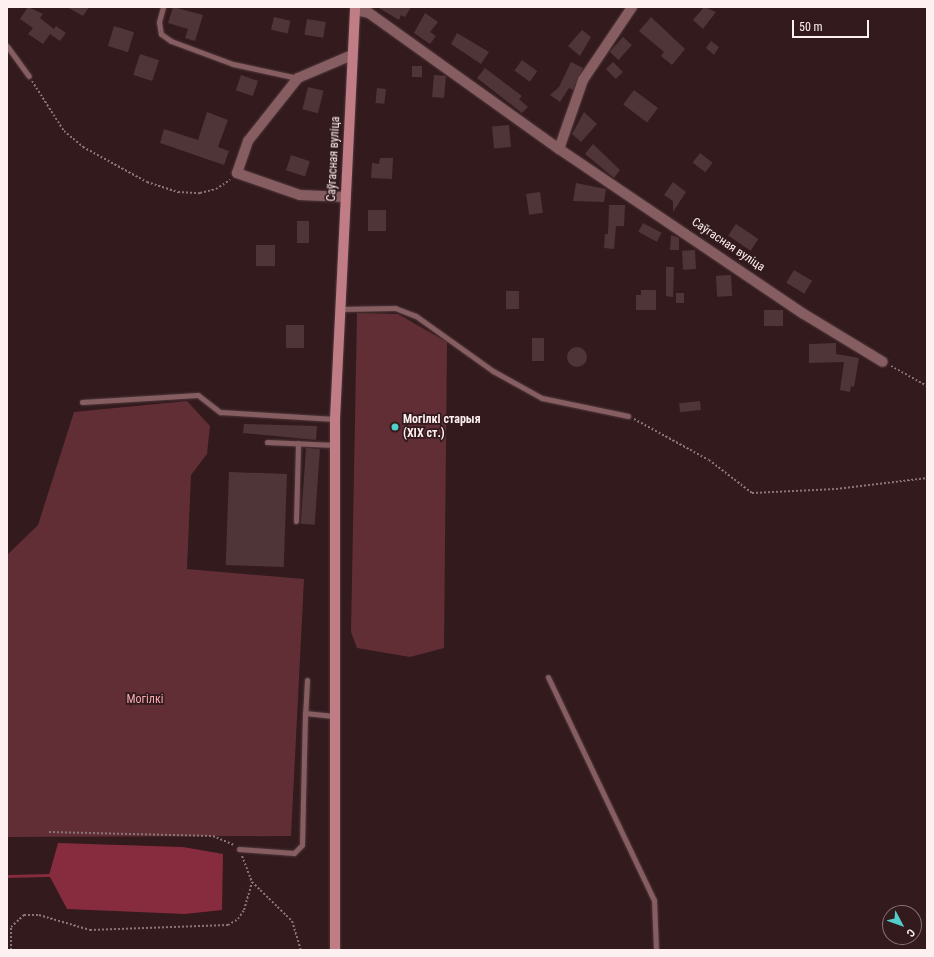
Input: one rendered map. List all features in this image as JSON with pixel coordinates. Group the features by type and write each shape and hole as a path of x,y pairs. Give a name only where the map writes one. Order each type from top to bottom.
{"main road":[{"name":"Саўгасная вуліца","path":"335,950 335,419 355,8"}],"street":[{"path":"559,149 583,80 632,7"},
{"name":"Саўгасная вуліца","path":"355,8 369,13 559,149 804,314 883,362"},
{"path":"345,197 300,195 237,173 248,141 298,78 352,55"}],"lane":[{"path":"163,7 159,22 161,34 171,41 234,64 298,78"},
{"path":"7,46 29,76"},
{"path":"340,309 394,308 416,316 493,371 542,398 628,416"},
{"path":"82,402 198,395 220,412 335,419"},
{"path":"267,442 335,445"},
{"path":"296,522 298,443"},
{"path":"548,677 654,900 656,950"},
{"path":"239,849 294,853 302,845 307,680"},
{"path":"305,713 336,716"}],"path":[{"path":"29,76 64,131 83,147 147,182 178,192 200,193 226,184 237,173"},
{"path":"883,362 927,386"},
{"path":"628,416 709,460 752,493 836,489 927,478"},
{"path":"49,832 213,836 230,841 239,849 252,882 292,921 301,950"},
{"path":"11,950 11,928 24,915 39,915 90,930 228,925 238,920 244,910 252,882"}],"green space":[{"path":"357,313 398,314 447,342 444,648 410,657 357,648 351,632"},
{"name":"Могілкі","path":"187,401 210,426 207,454 191,475 187,569 304,579 291,836 7,837 7,555 38,525 74,412"}],"shaded area":[{"path":"58,843 183,847 223,854 222,910 185,914 67,909 49,875"}],"building":[{"path":"28,7 43,14 40,18 54,29 56,26 66,33 60,41 50,34 43,44 28,34 33,28 20,19"},
{"path":"67,7 89,7 83,16"},
{"path":"173,7 203,15 195,41 185,38 188,29 168,23"},
{"path":"377,7 411,7 405,17 401,15 399,20"},
{"path":"704,7 716,12 703,29 693,20"},
{"path":"425,13 438,22 430,32 436,36 430,44 414,33"},
{"path":"274,17 291,21 288,33 271,30"},
{"path":"651,17 685,49 672,65 661,56 664,52 639,31"},
{"path":"307,19 326,22 323,38 304,35"},
{"path":"114,26 134,32 128,52 108,46"},
{"path":"582,30 591,37 580,56 568,46"},
{"path":"457,33 489,52 481,64 451,44"},
{"path":"623,37 632,45 619,60 610,52"},
{"path":"711,41 719,47 714,55 706,48"},
{"path":"140,54 159,60 152,81 133,75"},
{"path":"522,60 537,71 530,82 514,71"},
{"path":"571,62 583,68 573,90 569,88 560,102 550,95 559,87"},
{"path":"613,62 623,72 616,79 606,69"},
{"path":"412,66 422,66 422,77 412,77"},
{"path":"485,68 522,96 519,99 528,107 522,113 477,78"},
{"path":"241,75 258,81 253,96 236,90"},
{"path":"434,75 446,76 444,98 432,97"},
{"path":"308,87 324,91 318,113 302,109"},
{"path":"377,88 386,89 384,104 375,103"},
{"path":"634,90 658,108 647,122 623,104"},
{"path":"207,112 228,120 218,147 229,151 224,165 160,143 164,129 198,140"},
{"path":"584,112 597,124 581,142 572,134"},
{"path":"509,125 511,147 494,148 492,126"},
{"path":"593,144 620,170 614,178 585,154"},
{"path":"700,153 713,163 705,172 693,162"},
{"path":"291,155 310,161 305,176 286,170"},
{"path":"380,158 393,158 392,179 371,178 372,163 379,164"},
{"path":"673,182 686,192 673,212 673,201 664,195"},
{"path":"576,183 606,189 604,202 573,201"},
{"path":"540,192 543,213 529,215 526,194"},
{"path":"609,205 625,205 624,226 616,226 614,249 604,248 605,234 608,234"},
{"path":"368,210 386,210 386,231 368,231"},
{"path":"297,221 309,221 309,243 297,243"},
{"path":"643,223 662,233 657,242 638,232"},
{"path":"736,224 758,239 751,251 728,236"},
{"path":"671,235 679,238 679,250 670,250"},
{"path":"256,245 275,245 275,266 256,266"},
{"path":"695,250 696,269 683,270 682,251"},
{"path":"666,267 674,267 673,297 666,296"},
{"path":"794,270 812,281 804,294 786,283"},
{"path":"731,275 732,296 717,297 716,276"},
{"path":"641,290 656,290 656,310 636,310 636,295 641,295"},
{"path":"506,291 519,291 519,309 506,309"},
{"path":"676,293 684,293 684,303 676,303"},
{"path":"764,310 783,310 783,326 764,326"},
{"path":"286,325 304,325 304,348 286,348"},
{"path":"532,338 544,338 544,361 532,361"},
{"path":"836,343 836,354 859,358 854,387 851,386 850,392 840,390 844,362 809,363 809,344"},
{"path":"577,347 584,350 587,357 584,364 577,367 570,364 567,357 570,350"},
{"path":"700,401 701,410 680,412 679,403"},
{"path":"244,424 317,426 316,440 243,433"},
{"path":"306,448 320,449 315,525 301,524"},
{"path":"229,472 287,474 284,567 226,565"}],"waterway":[{"path":"7,876 49,875"}],"place":[{"name":"Могілкі старыя (XIX ст.)","path":"395,427"}]}
